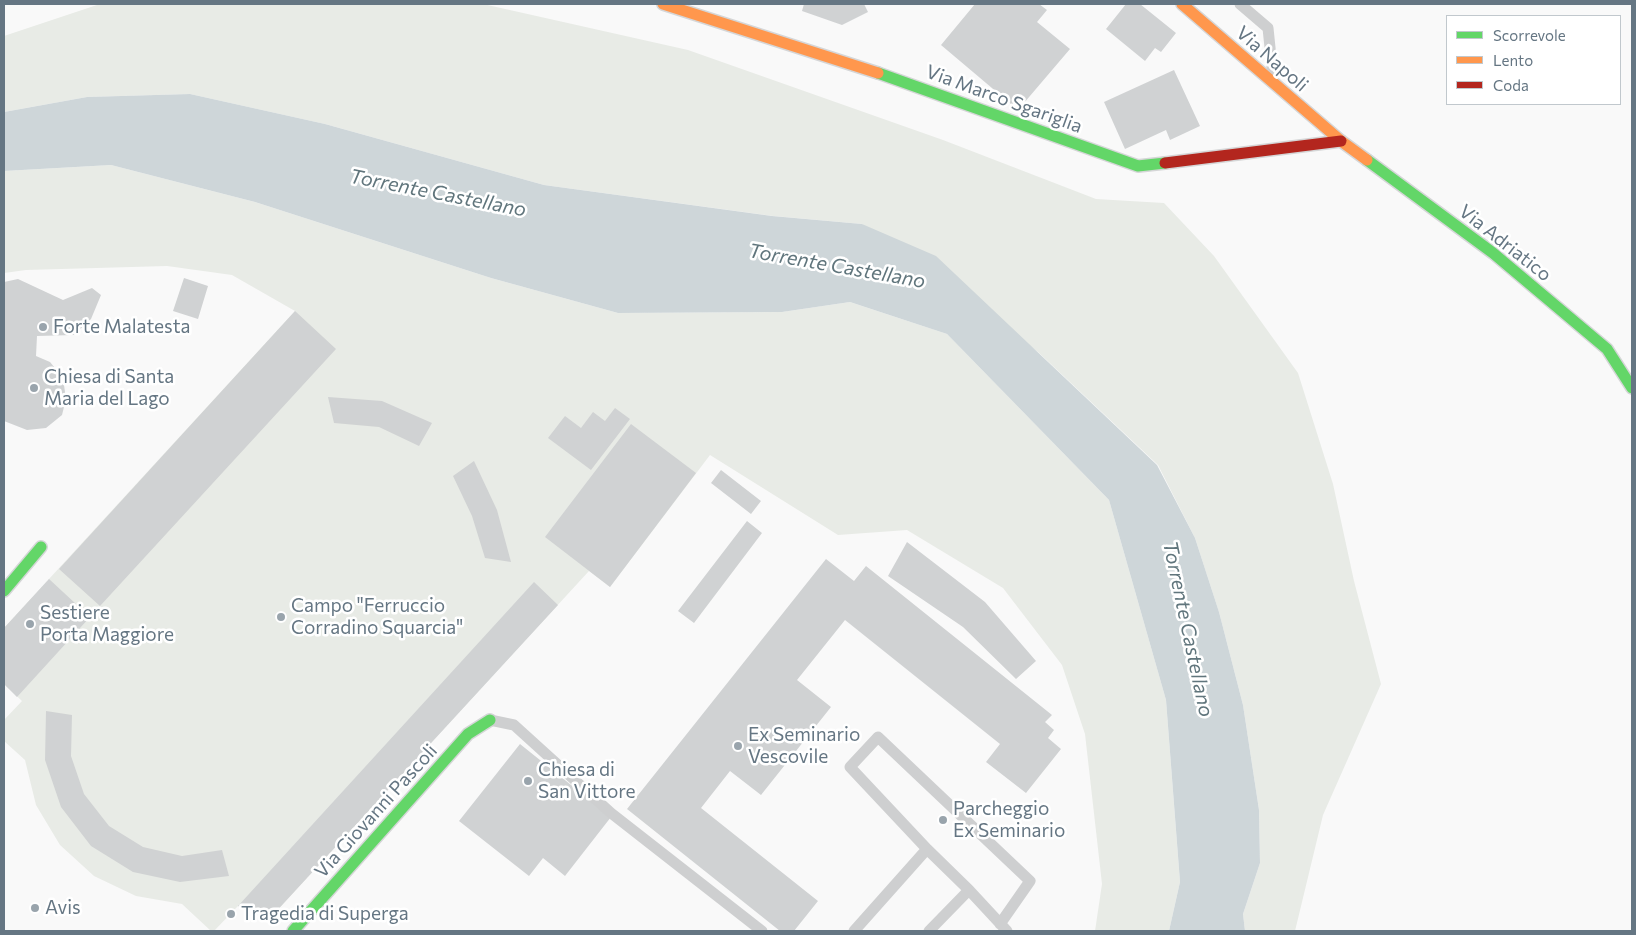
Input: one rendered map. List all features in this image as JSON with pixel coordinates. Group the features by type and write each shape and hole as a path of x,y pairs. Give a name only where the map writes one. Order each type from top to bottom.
{"street":[{"name":"Via Marco Sgariglia","path":"663,4 907,82 1138,166 1340,141"},
{"name":"Via Napoli","path":"1182,4 1340,141"},
{"name":"Via Adriatico","path":"1340,141 1493,253 1607,349 1632,388"},
{"path":"4,591 41,547"},
{"name":"Via Giovanni Pascoli","path":"293,931 468,734 490,720"}],"lane":[{"path":"1240,4 1268,28 1274,84"},
{"path":"490,720 514,726 611,813 762,931"},
{"path":"878,737 1030,881 1003,928 968,890 850,767 878,737"},
{"path":"854,931 927,849"},
{"path":"929,931 968,890"}],"shaded area":[{"path":"100,4 483,4 688,50 943,140 1096,199 1164,203 1214,256 1298,373 1333,484 1354,581 1381,684 1323,815 1295,931 1245,931 1243,914 1260,863 1259,810 1243,705 1219,612 1195,538 1158,465 1038,352 862,224 773,216 544,185 325,124 190,94 87,97 4,112 4,36"},
{"path":"111,165 255,202 491,278 618,313 782,312 850,302 947,334 1109,500 1166,700 1180,882 1169,931 1095,931 1102,884 1085,734 1062,665 1003,588 907,530 838,535 710,455 610,587 589,571 272,916 238,906 214,931 211,931 182,904 136,896 94,876 60,845 36,805 25,760 4,741 4,720 22,701 4,684 4,628 295,311 232,275 167,266 26,270 4,273 4,171"}],"water":[{"name":"Torrente Castellano","path":"190,94 325,124 544,185 772,216 862,224 936,256 1157,465 1195,538 1219,612 1243,705 1259,810 1260,863 1243,914 1245,931 1169,931 1180,882 1166,700 1109,500 947,334 850,302 782,312 618,313 491,278 255,202 111,165 4,171 4,112 87,97"}],"building":[{"path":"804,4 864,4 868,12 842,25 802,11"},
{"path":"975,4 1039,4 1047,10 1037,22 1070,49 1018,110 941,45"},
{"path":"1126,4 1140,4 1176,33 1161,52 1155,48 1145,61 1106,29"},
{"path":"1174,70 1200,126 1170,140 1166,130 1125,149 1104,102"},
{"path":"184,278 208,286 198,319 173,311"},
{"path":"18,279 63,300 92,288 101,295 91,319 74,335 37,336 36,356 50,362 63,378 66,399 62,415 46,428 27,430 4,421 4,282"},
{"path":"295,311 336,349 100,606 59,569"},
{"path":"328,397 382,401 432,423 419,446 379,427 334,423"},
{"path":"615,408 630,419 591,470 548,438 565,416 581,428 593,412 605,421"},
{"path":"631,424 696,473 610,587 545,537"},
{"path":"474,461 497,510 511,562 485,558 472,516 453,476"},
{"path":"721,470 761,501 751,514 711,483"},
{"path":"747,521 762,533 694,623 678,611"},
{"path":"907,542 985,602 1036,661 1016,679 963,627 888,576"},
{"name":"Ex Seminario Vescovile","path":"826,559 854,581 866,566 1052,715 1045,722 1054,730 1048,738 1061,749 1026,793 986,762 1000,744 845,620 797,680 831,707 761,795 730,771 701,808 818,901 794,931 780,931 627,809"},
{"path":"49,579 90,617 17,697 4,684 4,628"},
{"path":"534,582 558,605 272,916 238,906"},
{"path":"46,711 72,715 71,756 84,794 109,826 143,847 182,856 222,850 229,876 180,882 133,872 91,846 61,807 45,760"},
{"name":"Chiesa di San Vittore","path":"520,744 611,817 565,876 543,858 529,876 459,821"}],"traffic: fast":[{"path":"878,73 1138,166 1165,163"},
{"path":"1367,160 1493,253 1607,349 1632,388"},
{"path":"4,591 41,547"},
{"path":"293,931 468,734 490,720"}],"traffic: slow":[{"path":"663,4 878,73"},
{"path":"1182,4 1341,141 1367,160"}],"traffic: jam":[{"path":"1165,163 1341,141"}],"place":[{"name":"Forte Malatesta","path":"43,327"},
{"name":"Chiesa di Santa Maria del Lago","path":"34,388"},
{"name":"Campo \"Ferruccio Corradino Squarcia\"","path":"281,617"},
{"name":"Sestiere Porta Maggiore","path":"30,624"},
{"name":"Ex Seminario Vescovile","path":"738,746"},
{"name":"Chiesa di San Vittore","path":"528,781"},
{"name":"Parcheggio Ex Seminario","path":"943,820"},
{"name":"Avis","path":"35,908"},
{"name":"Tragedia di Superga","path":"231,914"}]}
